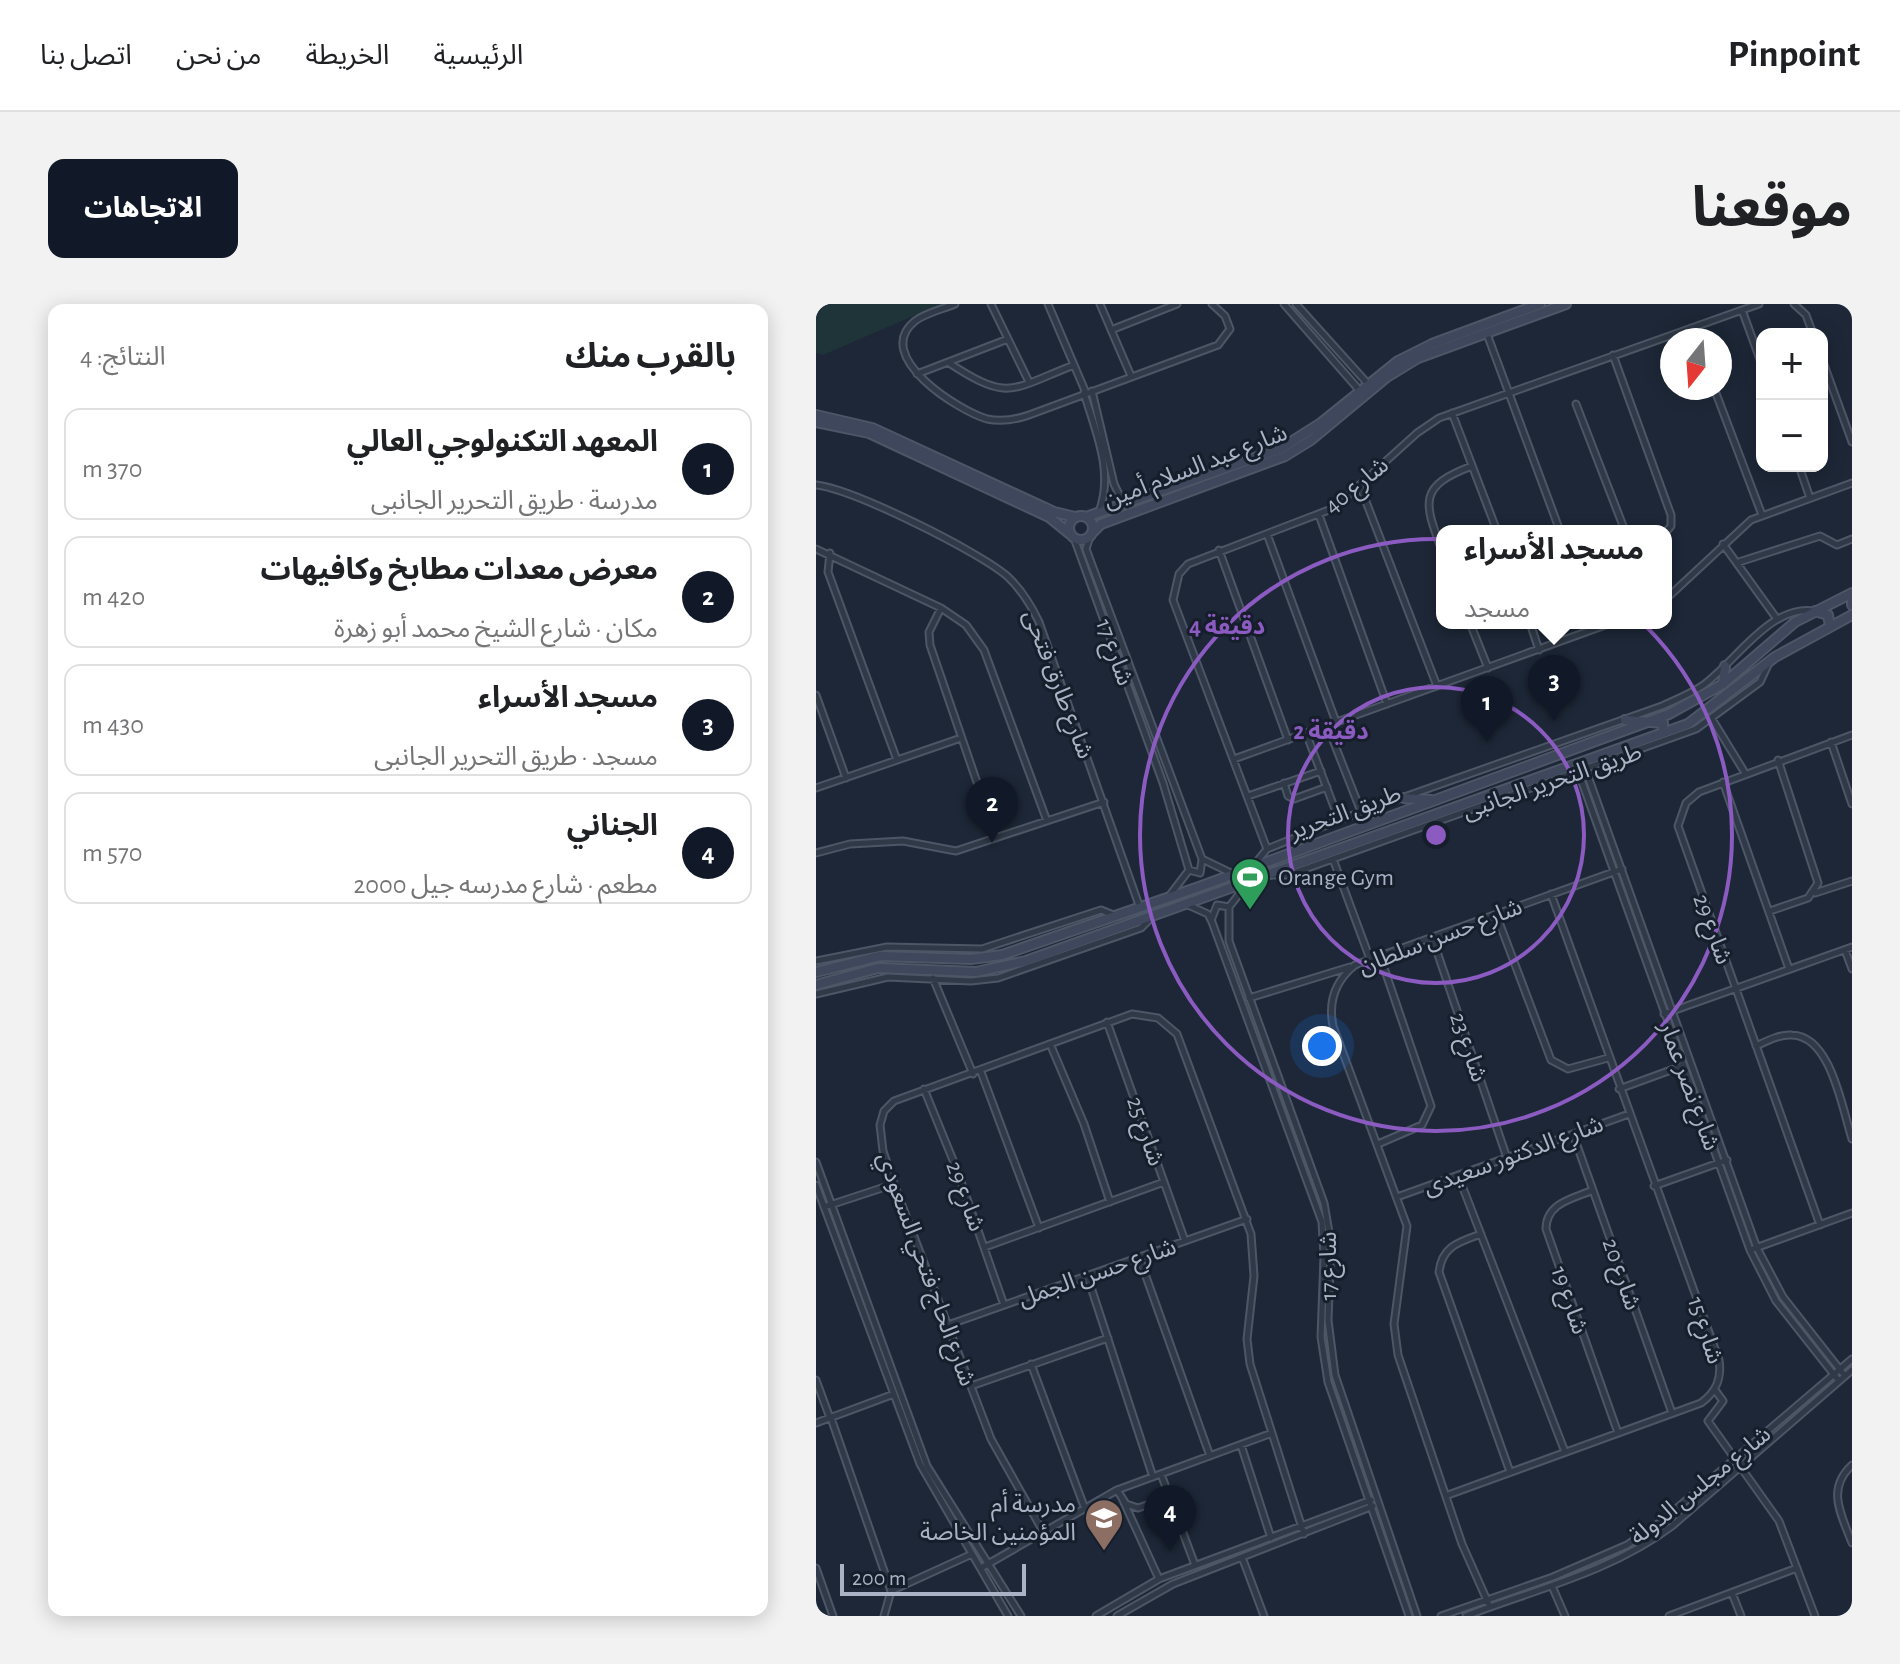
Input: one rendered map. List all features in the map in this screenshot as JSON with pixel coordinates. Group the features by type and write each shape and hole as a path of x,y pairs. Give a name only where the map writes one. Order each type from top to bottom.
{"street":[{"path":"955,304 915,321 908,330 906,352 917,374 952,403 1001,421 1029,415 1224,341 1230,329 1229,322 1212,304"},
{"path":"991,304 1029,382"},
{"path":"1048,304 1087,392 1105,457 1124,506"},
{"path":"1100,304 1131,376"},
{"path":"1111,330 1177,304"},
{"path":"1284,304 1360,391"},
{"path":"1296,304 1368,384"},
{"name":"شارع عبد السلام أمين","path":"1233,472 1294,441 1415,352 1540,304"},
{"name":"شارع عبد السلام أمين","path":"1091,535 1101,524 1298,448 1410,362 1566,304"},
{"name":"شارع 40","path":"1691,328 1759,304"},
{"path":"1794,304 1806,315 1811,328"},
{"path":"1742,310 1756,348"},
{"path":"1486,333 1558,525"},
{"path":"917,374 1008,339"},
{"name":"شارع 40","path":"1267,849 1173,600 1179,574 1188,564 1219,550 1319,515 1360,486 1417,433 1452,413 1660,339"},
{"path":"1613,355 1671,515 1671,525"},
{"path":"949,363 997,389 1029,382 1074,365"},
{"path":"1828,376 1852,442"},
{"path":"1719,400 1762,515"},
{"path":"1576,404 1623,525"},
{"path":"1452,413 1495,525"},
{"name":"شارع عبد السلام أمين","path":"816,415 872,428 1056,521 1072,536"},
{"name":"شارع عبد السلام أمين","path":"816,422 869,433 1054,512 1075,517"},
{"path":"1098,515 1105,492 1105,457"},
{"path":"1436,534 1428,512 1429,495 1446,476 1472,466"},
{"path":"1801,472 1810,498"},
{"name":"شارع عبد السلام أمين","path":"1086,517 1217,478"},
{"path":"1672,593 1742,526 1762,515 1852,483"},
{"name":"شارع طارق فتحى","path":"816,485 855,495 980,559 1021,591 1039,622 1140,908"},
{"path":"1360,486 1437,686"},
{"path":"1319,515 1387,704"},
{"path":"1075,517 1086,517 1093,526 1091,535 1080,540 1072,536 1069,523 1075,517"},
{"path":"1267,534 1336,722"},
{"name":"شارع 17","path":"1091,535 1086,549 1202,859"},
{"name":"شارع 17","path":"1072,536 1163,783 1189,870"},
{"path":"1739,562 1820,536 1837,545 1852,539"},
{"path":"1723,544 1739,562 1777,619 1801,609 1828,615 1830,626"},
{"path":"816,549 941,608 966,625 984,650 1047,821"},
{"path":"1219,550 1288,740"},
{"path":"830,553 828,572 897,760"},
{"path":"1852,595 1852,605"},
{"name":"طريق التحرير","path":"816,972 880,956 987,958 1083,929 1528,768 1682,709 1723,684 1780,632 1815,611 1852,595"},
{"path":"941,608 929,632 930,645 996,838"},
{"name":"طريق التحرير","path":"816,985 878,968 986,971 1266,875 1332,856 1352,844 1529,781 1622,752 1688,724 1769,662 1852,615"},
{"name":"طريق التحرير الجانبى","path":"1254,865 1267,849 1339,820 1537,753 1625,720 1701,686 1777,619"},
{"path":"1472,629 1488,668"},
{"path":"1532,629 1539,650"},
{"path":"1234,759 1539,650 1589,629"},
{"name":"طريق التحرير الجانبى","path":"1332,856 1545,783 1622,752 1686,733 1712,719 1760,682 1769,662"},
{"path":"1723,684 1725,666"},
{"path":"816,695 846,778"},
{"path":"1682,709 1681,720 1688,724"},
{"path":"1712,719 1745,773"},
{"path":"1625,720 1664,724 1662,734"},
{"path":"1327,725 1362,814"},
{"path":"1306,733 1339,820"},
{"name":"شارع 29","path":"1820,1225 1678,833 1679,818 1686,803 1699,792 1778,760 1852,735"},
{"path":"816,788 961,738"},
{"path":"1831,742 1852,804"},
{"path":"1528,768 1537,753"},
{"path":"1778,760 1817,876 1813,894"},
{"name":"شارع نصر عمار","path":"1585,768 1757,1248 1783,1297 1845,1376"},
{"path":"1248,796 1321,771"},
{"name":"شارع نصر عمار","path":"1578,771 1750,1250 1776,1301 1839,1381"},
{"path":"1529,781 1545,783"},
{"path":"1723,782 1789,969"},
{"path":"1284,783 1288,796 1294,799 1327,787"},
{"path":"1404,798 1436,801"},
{"path":"817,851 850,844 903,841 956,851 1104,802"},
{"path":"1413,830 1423,819"},
{"path":"1345,833 1352,844"},
{"path":"1323,841 1330,847 1370,959"},
{"path":"1167,898 1189,870 1200,873 1202,859 1233,874"},
{"name":"شارع حسن سلطان","path":"1490,1607 1465,1553 1395,1340 1407,1234 1397,1197 1331,1014 1339,981 1355,965 1622,869"},
{"path":"1212,922 1214,907 1229,907 1241,889 1252,880"},
{"path":"1770,911 1852,881"},
{"name":"شارع 15","path":"1448,1495 1701,1403 1715,1390 1720,1379 1719,1360 1550,894"},
{"path":"1183,904 1202,910 1212,922"},
{"name":"شارع 17","path":"1229,907 1229,941 1327,1213 1331,1244 1328,1320 1335,1375 1409,1616"},
{"path":"816,961 887,947 982,949 1101,910 1117,917"},
{"path":"1496,914 1551,1060 1559,1066 1578,1068 1608,1058"},
{"path":"816,994 871,978 895,976 971,981 1011,975 1141,928 1152,915"},
{"name":"شارع 17","path":"1212,922 1322,1222 1324,1256 1320,1300 1324,1363 1334,1404 1417,1616"},
{"path":"1083,929 1087,938"},
{"path":"1064,935 1069,941 1066,946"},
{"name":"شارع 23","path":"1432,937 1507,1158"},
{"path":"1664,1014 1848,948 1852,969"},
{"path":"1378,1144 1422,1125 1431,1106 1380,956"},
{"path":"1249,998 1355,965"},
{"path":"878,968 895,976"},
{"path":"932,978 973,1074"},
{"name":"شارع الحاج فتحي السعودي","path":"1044,1533 991,1439 894,1184 880,1138 884,1111 894,1101 924,1089 981,1072 1132,1014 1158,1018 1177,1034 1247,1219 1254,1276 1248,1352 1303,1531"},
{"name":"شارع 25","path":"1107,1022 1185,1241"},
{"path":"1756,1046 1794,1034 1820,1048 1852,1139"},
{"path":"1051,1046 1084,1124 1110,1202"},
{"path":"1619,1089 1682,1066"},
{"path":"981,1072 1039,1228"},
{"name":"شارع 29","path":"924,1089 1004,1305"},
{"name":"شارع الدكتور سعيدى","path":"1397,1197 1629,1114"},
{"name":"شارع 20","path":"1573,1134 1672,1413"},
{"path":"1654,1186 1727,1160"},
{"path":"816,1162 920,1464 1008,1616"},
{"path":"1458,1175 1565,1452"},
{"path":"984,1247 1164,1182"},
{"path":"824,1207 894,1184"},
{"path":"816,1185 896,1394 933,1477 1021,1616"},
{"name":"شارع 19","path":"1593,1190 1556,1205 1548,1214 1546,1229 1618,1433"},
{"path":"1750,1250 1852,1213"},
{"name":"شارع حسن الجمل","path":"948,1325 1247,1219"},
{"path":"1481,1234 1452,1245 1440,1262 1439,1272 1510,1472"},
{"path":"1139,1257 1210,1456"},
{"path":"1087,1275 1153,1477"},
{"path":"971,1386 1108,1338"},
{"name":"شارع مجلس الدولة","path":"1441,1616 1553,1577 1627,1545 1662,1521 1852,1359"},
{"path":"1031,1364 1085,1509"},
{"name":"شارع مجلس الدولة","path":"1466,1616 1552,1586 1640,1549 1852,1370"},
{"path":"816,1380 891,1591 884,1616"},
{"path":"1715,1390 1723,1401 1708,1421 1779,1521 1815,1616"},
{"path":"816,1423 896,1394"},
{"path":"981,1568 1117,1490 1272,1433"},
{"path":"1241,1445 1271,1538"},
{"path":"1852,1465 1841,1477 1836,1491 1852,1543"},
{"path":"1161,1474 1195,1565"},
{"path":"1117,1490 1159,1579"},
{"path":"1122,1498 1138,1508 1170,1497"},
{"path":"1117,1616 1173,1584 1373,1503"},
{"path":"1096,1616 1159,1579 1271,1538 1303,1531"},
{"path":"1239,1549 1264,1616"},
{"path":"891,1591 972,1554"},
{"path":"816,1568 833,1616"},
{"path":"1669,1616 1687,1613 1797,1568"},
{"path":"1552,1586 1565,1616"},
{"path":"1732,1593 1741,1616"}],"green space":[{"path":"816,304 941,304 823,355 816,353"}],"place":[{"name":"مسجد الأسراء","path":"1554,721"},
{"name":"المعهد التكنولوجي العالي","path":"1487,742"},
{"name":"معرض معدات مطابخ وكافيهات","path":"992,843"},
{"name":"Orange Gym","path":"1250,911"},
{"name":"الجناني","path":"1170,1551"},
{"name":"مدرسة أم المؤمنين الخاصة","path":"1104,1552"}]}
